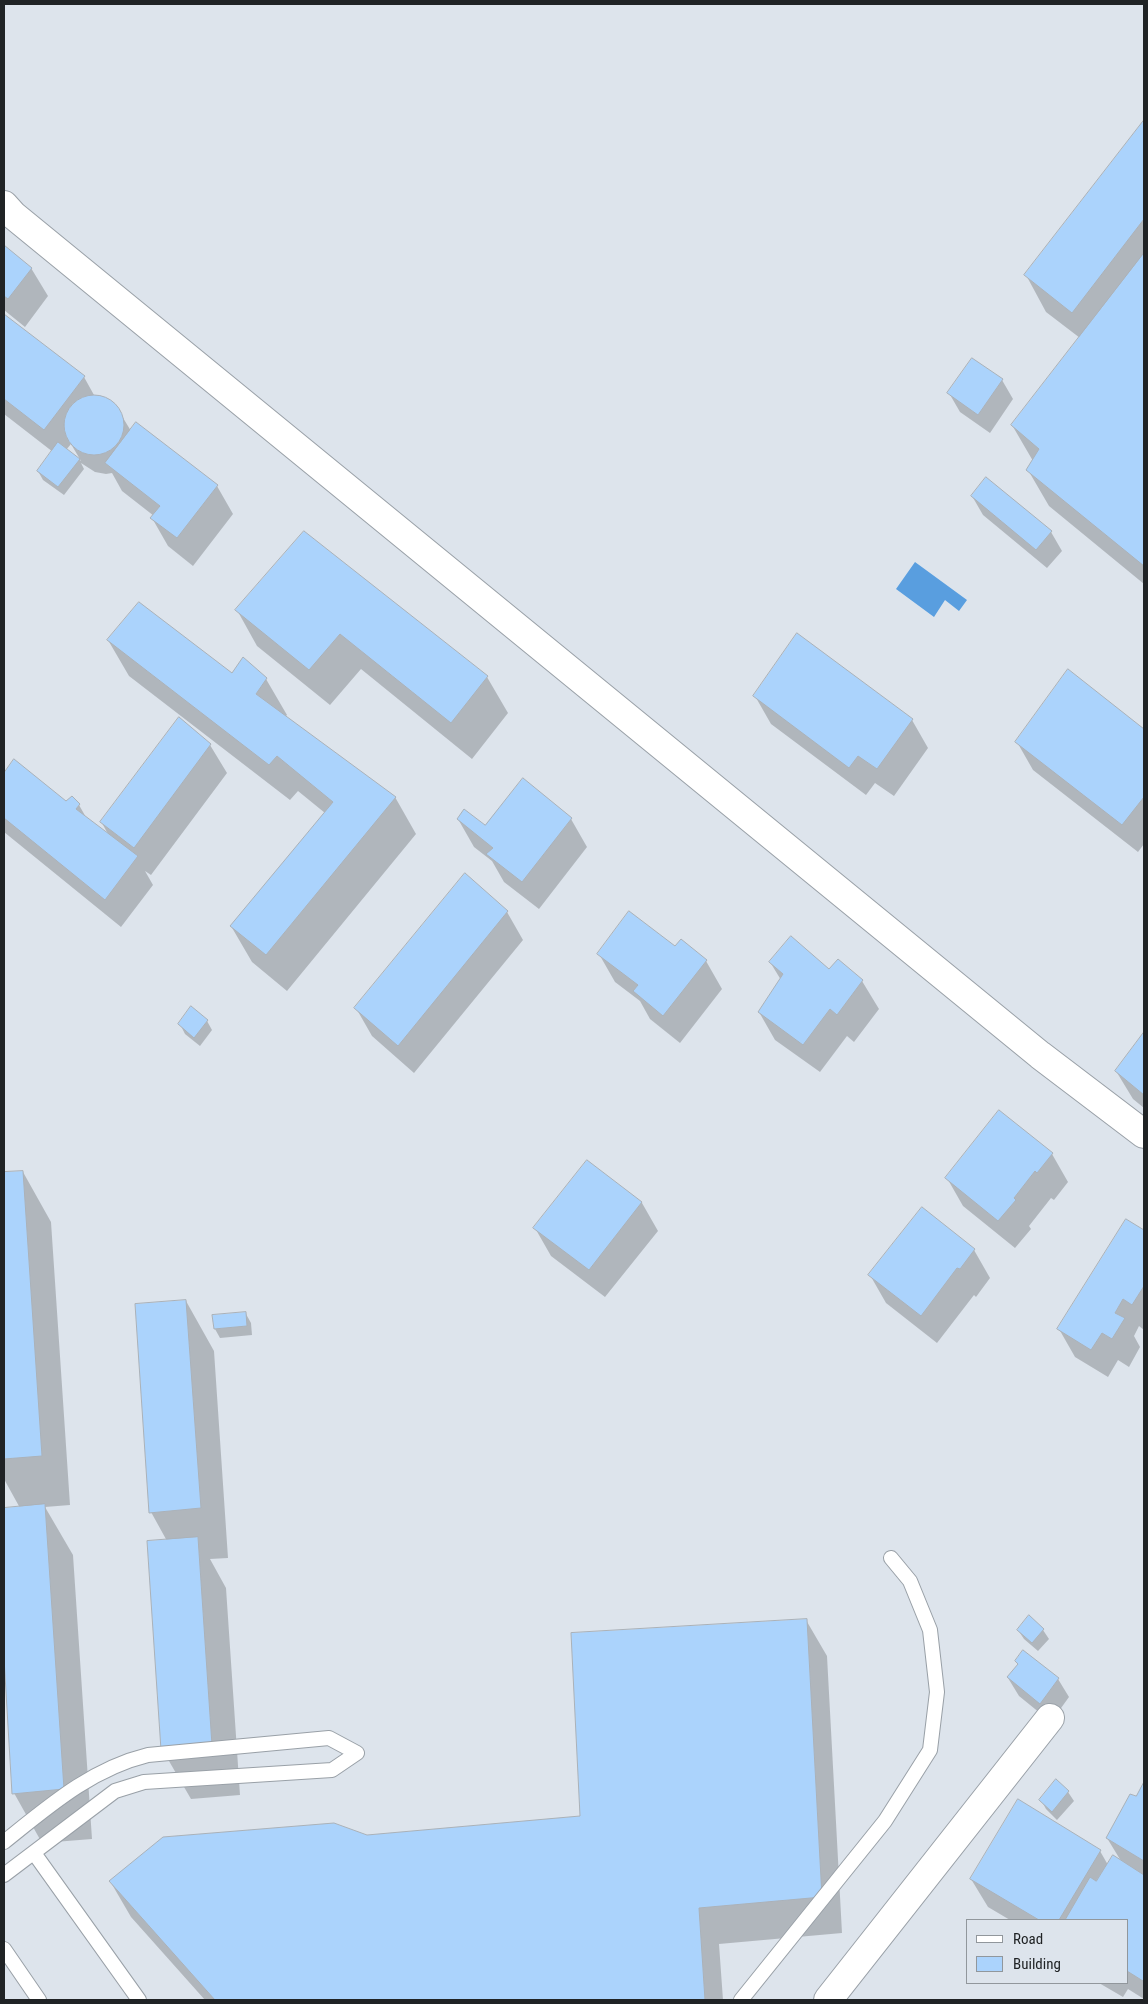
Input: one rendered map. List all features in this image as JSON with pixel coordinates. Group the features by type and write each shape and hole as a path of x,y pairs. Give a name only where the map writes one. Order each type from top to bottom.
{"street":[{"path":"4,206 1040,1055 1144,1134"},
{"path":"828,2000 1050,1718"}],"lane":[{"path":"741,2000 885,1820 930,1750 937,1692 930,1630 910,1582 891,1558"},
{"path":"4,1842 80,1783 129,1760 148,1755 329,1738 357,1753 332,1770 144,1782 115,1791 4,1875"},
{"path":"34,1853 139,2000"},
{"path":"4,1949 39,2000"}],"water":[{"path":"915,562 967,600 959,611 945,600 934,617 896,589"}],"building":[{"path":"1144,120 1144,219 1072,313 1024,275"},
{"path":"4,245 32,268 8,299 4,296"},
{"path":"1144,253 1144,566 1026,470 1039,449 1011,425"},
{"path":"4,314 85,376 44,430 4,399"},
{"path":"972,358 1003,379 978,415 947,393"},
{"path":"88,395 100,395 116,403 122,413 124,425 122,437 116,447 100,455 88,455 72,447 64,431 64,419 72,403"},
{"path":"136,422 218,485 177,538 150,518 160,506 105,463"},
{"path":"58,442 80,459 58,487 37,471"},
{"path":"986,477 1052,531 1036,550 971,496"},
{"path":"304,531 488,676 451,723 340,634 309,670 235,610"},
{"path":"139,602 232,673 243,657 267,678 256,694 396,797 266,955 230,926 333,802 277,756 269,765 107,640"},
{"path":"797,633 913,719 877,769 858,756 849,768 753,696"},
{"path":"1068,669 1144,729 1144,797 1122,825 1015,742"},
{"path":"179,717 211,744 134,848 100,822"},
{"path":"14,759 66,801 72,796 80,804 76,809 138,856 105,900 4,818 4,773"},
{"path":"523,778 572,818 522,882 486,854 493,848 457,819 464,809 485,825"},
{"path":"465,873 508,911 398,1046 354,1008"},
{"path":"629,911 675,946 681,939 707,960 663,1016 633,991 638,985 597,954"},
{"path":"791,936 829,969 838,959 863,980 837,1015 830,1009 803,1045 758,1012 783,974 769,962"},
{"path":"191,1006 208,1020 194,1038 178,1024"},
{"path":"1144,1032 1144,1095 1115,1071"},
{"path":"999,1110 1053,1153 1037,1173 1035,1171 1014,1198 1016,1200 998,1221 945,1178"},
{"path":"587,1160 642,1202 589,1270 533,1228"},
{"path":"23,1171 42,1456 4,1459 4,1172"},
{"path":"922,1207 975,1249 960,1269 957,1268 921,1316 868,1275"},
{"path":"1126,1219 1144,1230 1144,1286 1132,1305 1123,1299 1115,1313 1125,1318 1112,1339 1102,1333 1091,1350 1057,1329"},
{"path":"186,1300 201,1508 149,1513 135,1304"},
{"path":"246,1312 247,1326 214,1329 212,1315"},
{"path":"45,1504 64,1789 12,1794 4,1658 4,1508"},
{"path":"198,1537 212,1745 161,1750 147,1541"},
{"path":"1029,1615 1044,1629 1032,1643 1017,1630"},
{"path":"807,1619 822,1897 699,1908 705,2000 215,2000 109,1881 163,1837 334,1823 367,1835 580,1816 571,1633"},
{"path":"1023,1650 1059,1678 1040,1704 1007,1677 1018,1664 1015,1661"},
{"path":"1056,1779 1069,1791 1052,1812 1039,1800"},
{"path":"1144,1782 1144,1861 1106,1838 1130,1794 1136,1796"},
{"path":"1018,1799 1101,1850 1060,1919 1037,1919 970,1879"},
{"path":"1113,1855 1144,1875 1143,1981 1128,1972 1128,1919 1066,1919 1090,1877 1096,1881"}]}
